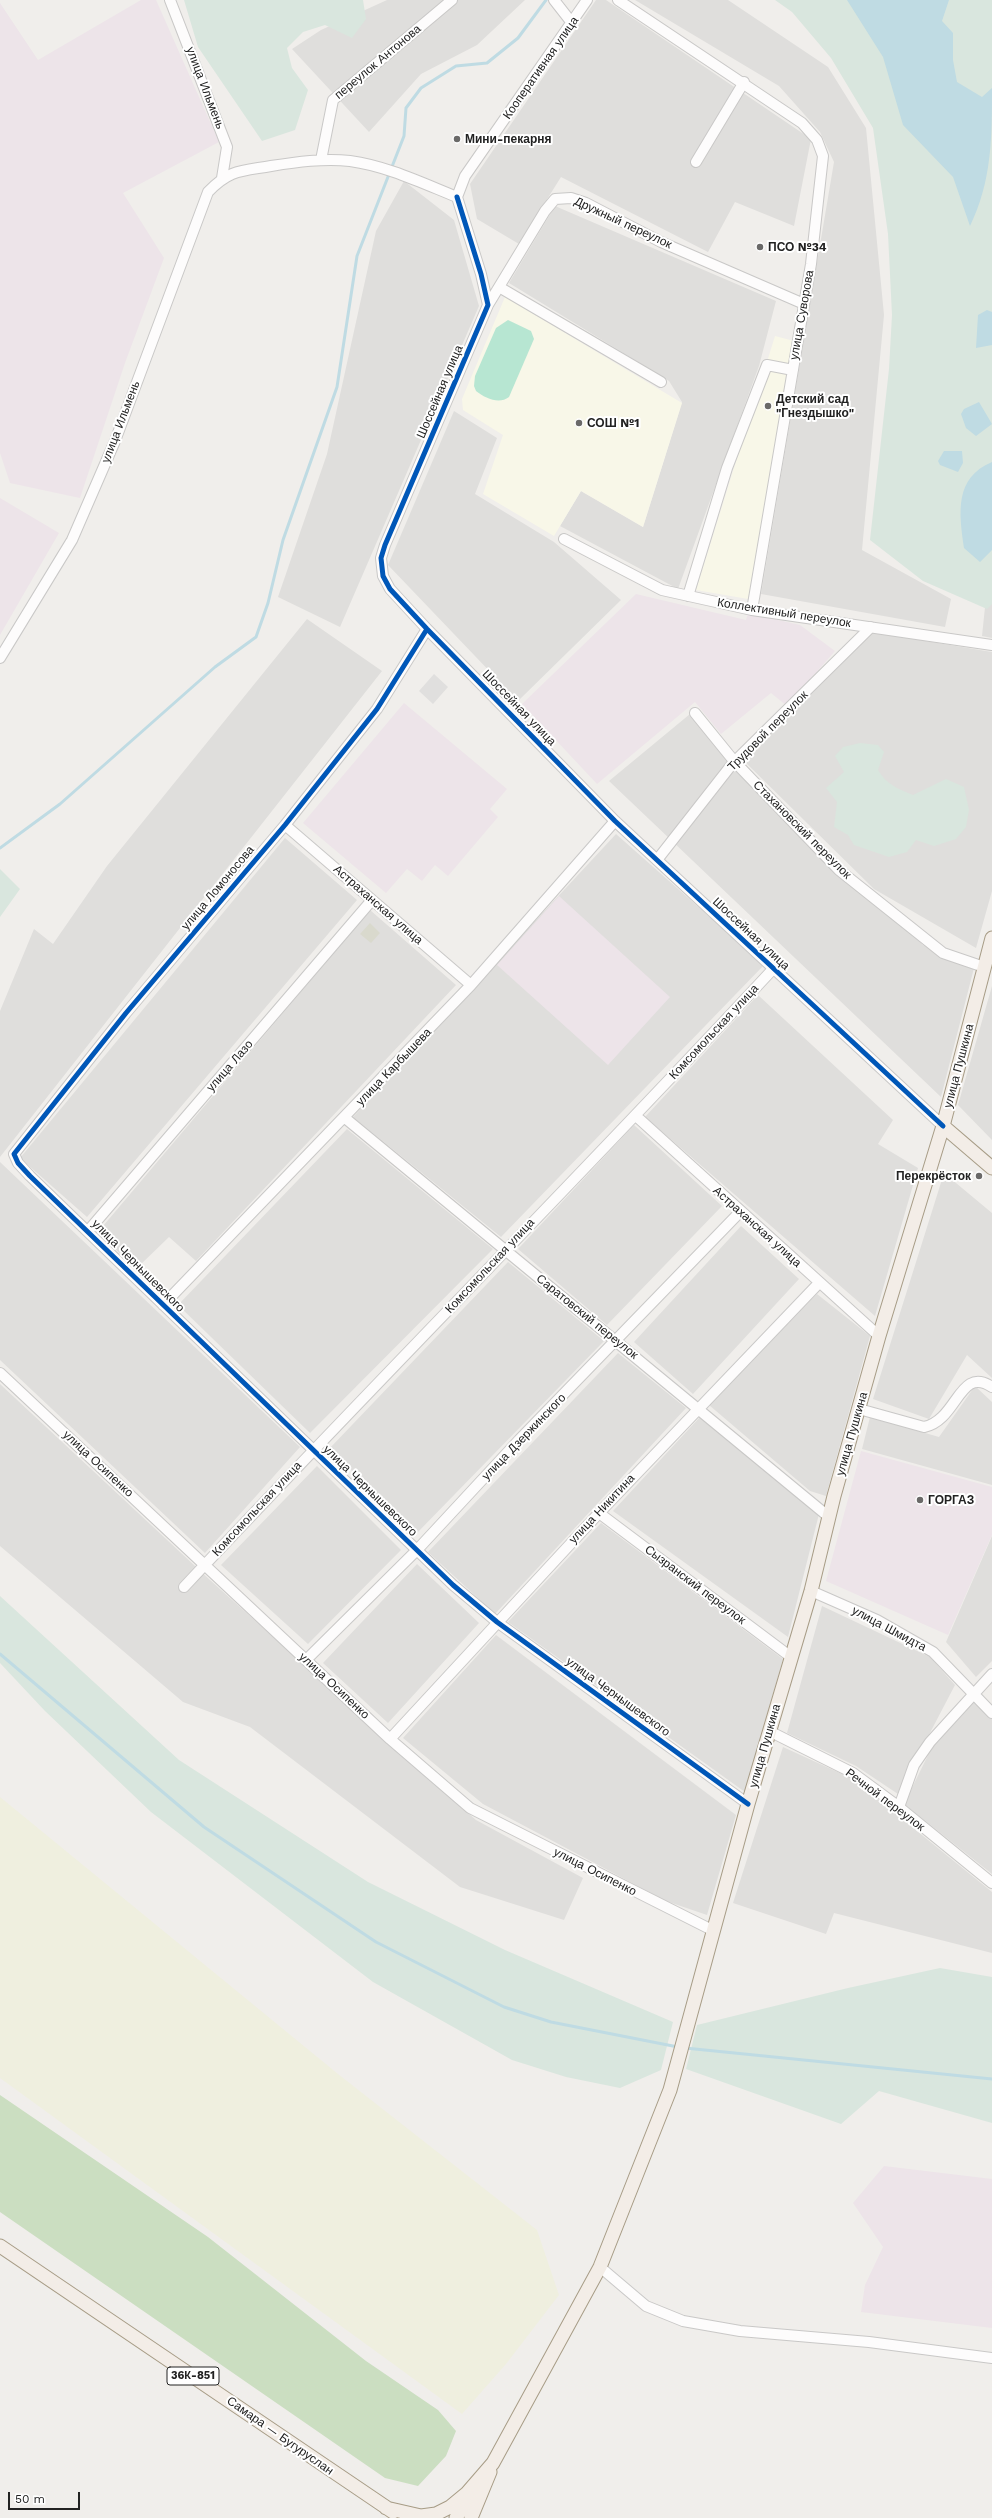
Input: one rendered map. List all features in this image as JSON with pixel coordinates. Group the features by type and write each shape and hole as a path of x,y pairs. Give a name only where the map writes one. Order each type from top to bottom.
{"main road":[{"name":"улица Пушкина","path":"482,2482 494,2463 600,2267 670,2090 748,1804 811,1590 829,1517 879,1336 943,1126 992,938"},
{"name":"Шоссейная улица","path":"943,1126 992,1168"},
{"name":"Самара — Бугуруслан","path":"0,2246 401,2518"},
{"path":"386,2508 421,2516 436,2514 450,2507 482,2482"},
{"path":"456,2518 482,2482"},
{"path":"471,2518 482,2482"},
{"path":"482,2482 482,2518"}],"street":[{"name":"улица Ильмень","path":"170,0 227,147 222,178"},
{"name":"переулок Антонова","path":"321,160 333,100 452,0"},
{"path":"554,0 572,23"},
{"name":"Кооперативная улица","path":"457,197 465,176 587,0"},
{"name":"улица Суворова","path":"618,0 744,82 802,123 810,130 821,148 822,172 804,304 752,610"},
{"path":"696,162 744,82"},
{"name":"улица Ильмень","path":"0,658 72,540 115,441 208,192 222,178 236,172 321,160 349,161 376,166 403,175 457,197"},
{"path":"457,197 482,274 488,305"},
{"name":"Дружный переулок","path":"488,305 545,212 555,199 571,198 586,203 661,242 804,304"},
{"path":"499,287 661,382"},
{"name":"Шоссейная улица","path":"488,305 381,558 383,576 390,589 427,629 616,821 943,1126"},
{"name":"улица Суворова","path":"688,596 727,468 767,365 793,370"},
{"name":"Коллективный переулок","path":"564,539 662,590 752,610 992,645"},
{"name":"Трудовой переулок","path":"657,860 734,762 871,627"},
{"name":"улица Ломоносова","path":"14,1154 126,1013 284,825 377,709 427,629"},
{"name":"Стахановский переулок","path":"695,713 734,762 839,870 943,953 984,967"},
{"name":"улица Карбышева","path":"163,1305 471,986 616,821"},
{"name":"Астраханская улица","path":"284,825 471,986"},
{"name":"улица Лазо","path":"88,1231 372,900"},
{"name":"Комсомольская улица","path":"184,1587 312,1450 423,1339 505,1250 636,1116 774,968"},
{"name":"Астраханская улица","path":"636,1116 740,1212 879,1336"},
{"name":"Саратовский переулок","path":"345,1118 829,1517"},
{"name":"улица Чернышевского","path":"14,1154 18,1163 30,1176 453,1586 497,1622 748,1804"},
{"name":"улица Дзержинского","path":"306,1660 417,1550 520,1440 740,1212"},
{"name":"улица Никитина","path":"390,1739 697,1408 819,1283"},
{"name":"улица Осипенко","path":"0,1373 206,1564 390,1739 470,1808 714,1931"},
{"path":"859,1409 924,1427 935,1425 943,1418 964,1386 973,1381 984,1382 992,1387"},
{"name":"Сызранский переулок","path":"599,1513 791,1657"},
{"name":"улица Шмидта","path":"811,1590 877,1620 933,1652 992,1713"},
{"path":"899,1807 914,1765 930,1742 972,1694 992,1674"},
{"name":"Речной переулок","path":"769,1731 853,1773 899,1807 992,1883"},
{"path":"600,2267 646,2306 683,2321 740,2330 869,2342 992,2358"}],"shaded area":[{"path":"141,0 156,0 219,142 123,193 164,258 125,363 80,498 10,483 0,453 0,3 38,60"},
{"path":"184,0 363,0 366,19 352,38 325,25 303,32 287,48 292,68 308,90 295,130 262,141 198,47"},
{"path":"387,0 525,0 477,45 421,74 369,132 292,49 321,30"},
{"path":"596,0 606,0 811,139 794,226 735,202 708,252 561,177 519,244 477,219 470,184"},
{"path":"635,0 728,0 828,67 866,128 884,315 862,550 951,599 945,627 761,594 834,162 820,132 779,86"},
{"path":"775,0 992,0 992,604 987,609 923,581 870,540 889,369 892,315 888,234 873,128 831,58 792,12"},
{"path":"404,181 454,220 479,306 340,627 278,597 327,454 376,231"},
{"path":"555,206 776,301 759,366 678,589 560,526 581,491 643,527 682,402 669,381 509,283"},
{"name":"СОШ №1","path":"505,297 682,403 643,527 581,491 554,536 483,494 503,435 463,410 462,399"},
{"name":"Детский сад \"Гнездышко\"","path":"775,336 794,341 748,599 696,590"},
{"path":"454,411 497,438 475,494 554,542 621,600 518,701 388,565"},
{"path":"0,498 59,533 0,635"},
{"path":"992,540 992,638 982,636"},
{"path":"636,594 746,620 748,613 800,625 835,651 787,706 771,693 721,734 695,702 597,784 522,704"},
{"path":"307,619 382,671 0,1157 0,1011 34,929 53,944 107,866"},
{"path":"871,632 992,652 992,891 976,948 874,889 743,760"},
{"path":"434,674 448,687 433,704 419,691"},
{"path":"404,703 507,789 490,809 498,817 448,876 435,865 422,881 407,869 386,893 303,823"},
{"path":"690,714 923,945 974,968 941,1097 609,781"},
{"path":"860,743 878,745 884,752 878,770 881,775 897,788 908,793 913,795 946,779 964,787 969,810 966,827 956,839 934,846 916,840 907,852 889,857 854,845 848,835 834,827 837,802 826,788 844,772 835,756 843,747"},
{"path":"616,834 764,965 501,1237 353,1117"},
{"path":"285,838 357,900 87,1217 20,1158"},
{"path":"0,869 20,889 0,917"},
{"path":"559,896 670,997 608,1065 497,965"},
{"path":"370,910 456,985 196,1261 169,1237 136,1269 98,1232"},
{"path":"370,923 380,933 371,943 360,934"},
{"path":"992,986 992,1140 958,1105"},
{"path":"758,995 893,1120 878,1144 918,1168 875,1316 645,1117"},
{"path":"634,1125 722,1206 607,1325 518,1249"},
{"path":"347,1129 493,1249 310,1433 178,1305"},
{"path":"0,1162 300,1447 205,1553 0,1360"},
{"path":"944,1173 992,1213 992,1378 967,1355 929,1419 873,1399"},
{"path":"741,1226 799,1279 693,1394 634,1342"},
{"path":"508,1262 604,1341 417,1533 329,1449"},
{"path":"817,1294 870,1336 826,1496 810,1491 709,1405"},
{"path":"618,1353 686,1408 495,1614 428,1552"},
{"path":"0,1384 210,1580 476,1820 583,1878 564,1920 460,1887 250,1727 183,1702 0,1546"},
{"path":"975,1386 992,1402 992,1485 862,1449 870,1417 939,1437"},
{"path":"700,1417 819,1514 788,1637 613,1511"},
{"name":"ГОРГАЗ","path":"861,1451 992,1487 992,1535 948,1635 826,1581"},
{"path":"317,1466 401,1550 308,1644 221,1565"},
{"path":"601,1523 783,1659 745,1792 508,1622"},
{"path":"992,1536 992,1661 976,1677 946,1642"},
{"path":"417,1564 479,1623 388,1723 323,1663"},
{"path":"0,1596 179,1760 368,1882 505,1950 673,2022 661,2070 620,2088 566,2077 512,2060 373,1982 151,1812 45,1711 0,1663"},
{"path":"822,1606 930,1657 955,1685 898,1794 856,1766 787,1733"},
{"path":"496,1635 736,1815 707,1915 666,1901 483,1804 403,1738"},
{"path":"971,1700 992,1719 992,1874 904,1804 933,1745"},
{"path":"783,1747 853,1779 992,1892 992,1953 834,1913 826,1934 733,1903"},
{"path":"940,1968 992,1977 992,2123 879,2091 841,2124 686,2069 697,2025 848,1988"},
{"path":"884,2166 992,2179 992,2328 861,2312 865,2285 883,2247 853,2203"}],"green space":[{"path":"508,320 531,331 534,339 509,397 501,400 492,400 476,391 474,386 475,376 496,328"},
{"path":"0,1797 338,2074 537,2230 559,2295 506,2364 462,2414 0,2078"},
{"path":"0,2095 208,2237 366,2361 438,2410 456,2431 446,2456 418,2486 385,2478 0,2212"}],"water":[{"path":"847,0 949,0 942,21 953,33 953,60 957,82 982,97 992,88 992,124 987,175 983,192 970,226 953,177 903,125 883,57"},
{"path":"987,310 992,312 992,345 976,348 978,315"},
{"path":"979,402 992,424 976,436 966,428 961,414 964,409"},
{"path":"944,451 962,451 963,463 958,472 940,465 938,461"},
{"path":"992,462 992,550 980,562 964,548 961,522 962,498 965,487 971,477 980,469"}],"waterway":[{"path":"0,848 60,804 215,667 256,637 268,603 283,540 337,387 357,256 404,136 406,108 421,88 456,66 487,63 518,38 546,0"},
{"path":"0,1654 204,1827 376,1942 504,2007 551,2022 678,2047"},
{"path":"685,2048 992,2079"}],"cycle path":[{"path":"457,197 481,274 488,305 385,545 381,558 383,576 390,589 427,629 615,821 943,1126"},
{"path":"427,629 377,709 285,825 126,1013 14,1154 18,1163 30,1176 453,1585 497,1622 748,1804"}],"place":[{"name":"Мини-пекарня","path":"457,139"},
{"name":"ПСО №34","path":"760,247"},
{"name":"Детский сад \"Гнездышко\"","path":"768,406"},
{"name":"СОШ №1","path":"579,423"},
{"name":"Перекрёсток","path":"979,1176"},
{"name":"ГОРГАЗ","path":"920,1500"}]}
